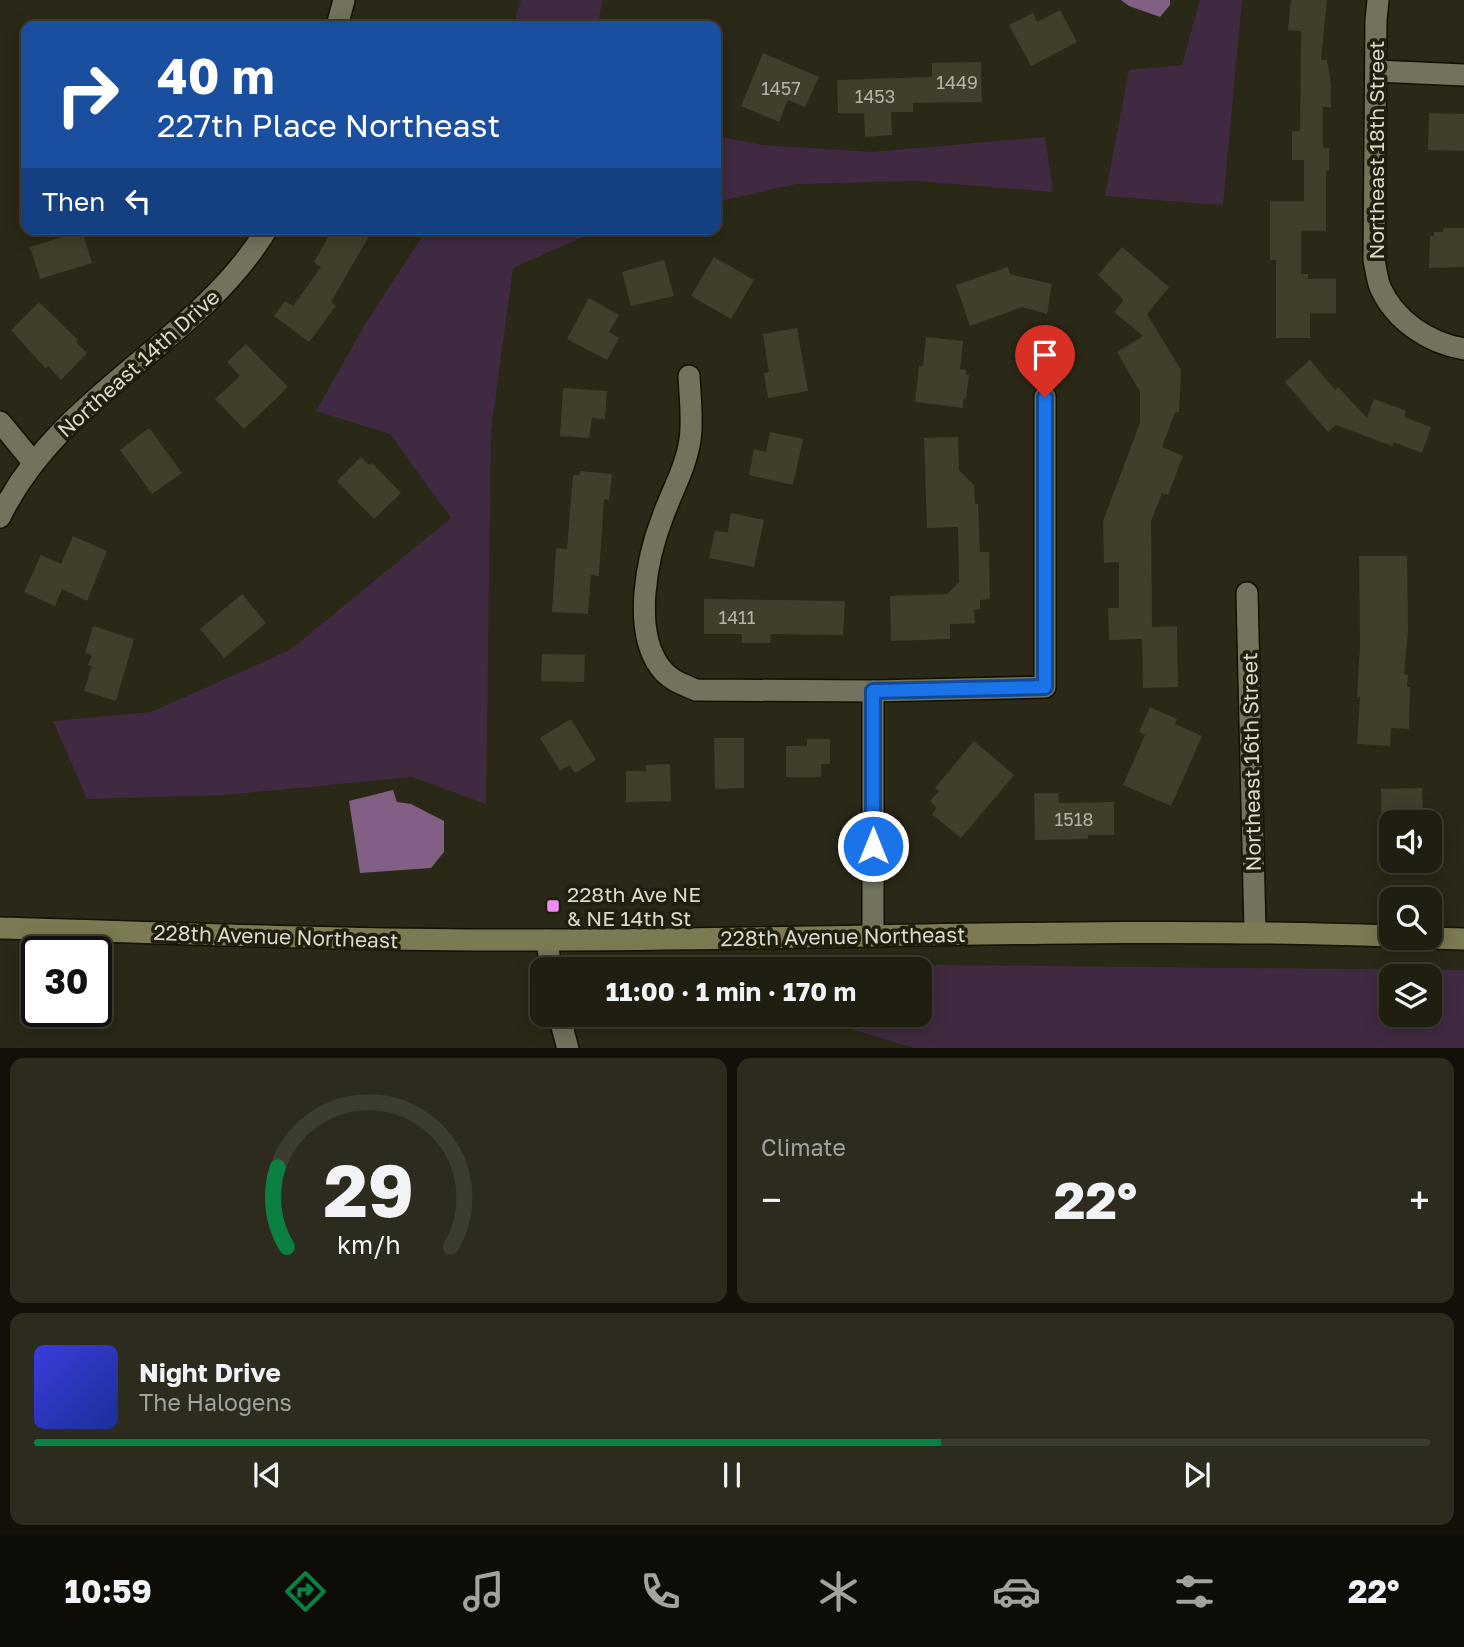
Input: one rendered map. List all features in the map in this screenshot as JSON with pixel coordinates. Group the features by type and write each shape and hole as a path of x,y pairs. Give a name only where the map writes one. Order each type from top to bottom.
{"main road":[{"name":"228th Avenue Northeast","path":"0,928 407,940 1255,931 1379,936"},
{"path":"1442,938 1464,939"}],"street":[{"path":"338,21 344,0"},
{"name":"Northeast 18th Street","path":"1378,0 1374,260 1380,287 1397,314 1413,329 1443,345 1464,349"},
{"path":"1376,71 1464,75"},
{"name":"Northeast 14th Drive","path":"0,517 33,462 91,400 197,314 252,254 263,235"},
{"path":"689,376 691,438 685,463 662,518 648,566 645,610 649,645 660,667 674,681 696,690 873,691 1045,687 1045,397"},
{"path":"0,422 33,462"},
{"name":"Northeast 16th Street","path":"1247,593 1255,931"},
{"path":"873,691 873,936"},
{"path":"547,940 549,957"},
{"path":"562,1027 568,1048"}],"shaded area":[{"path":"521,0 602,0 599,21 515,21"},
{"path":"1121,0 1170,0 1170,5 1160,17 1129,6"},
{"path":"1200,0 1242,0 1223,205 1105,196 1129,70 1182,65"},
{"path":"721,137 762,145 872,152 1045,137 1053,192 918,181 796,184 721,201"},
{"path":"423,235 587,235 513,268 491,430 486,804 412,777 225,795 87,799 53,721 151,712 290,650 451,518 390,434 316,411 367,321"},
{"path":"393,790 397,802 411,804 444,821 444,852 431,868 360,873 349,801"},
{"path":"932,965 1379,969 1379,1027 1442,1027 1442,970 1464,970 1464,1048 913,1048 845,1027 932,1027"}],"building":[{"path":"1291,0 1327,0 1321,60 1327,60 1331,85 1331,107 1323,107 1323,148 1329,148 1329,171 1326,171 1326,231 1301,231 1301,274 1308,274 1308,279 1336,279 1336,313 1310,313 1310,338 1276,338 1276,260 1270,260 1270,201 1304,201 1304,160 1292,160 1292,131 1300,131 1301,31 1288,30"},
{"path":"1060,10 1077,42 1031,66 1009,25 1033,13 1037,22"},
{"path":"763,53 819,77 805,107 788,100 779,122 741,106"},
{"path":"981,62 982,102 913,103 913,112 891,112 892,135 865,137 864,113 838,113 837,80 932,77 932,63"},
{"path":"1429,113 1464,114 1464,151 1428,150"},
{"path":"1443,228 1464,228 1464,267 1429,268 1430,236 1434,236 1434,232 1443,232"},
{"path":"69,235 83,235 92,263 40,279 30,247"},
{"path":"330,235 370,235 331,302 336,306 309,342 274,316 285,301 293,306 321,267 314,262"},
{"path":"1122,247 1169,287 1147,314 1181,370 1179,412 1175,412 1162,447 1183,456 1168,495 1162,493 1151,521 1152,627 1177,626 1178,687 1143,688 1142,639 1109,640 1108,608 1119,608 1119,562 1104,563 1103,521 1140,423 1140,392 1117,352 1143,336 1114,312 1124,300 1098,275"},
{"path":"714,257 754,280 731,319 691,296"},
{"path":"664,260 674,296 631,306 622,272"},
{"path":"1008,267 1010,274 1052,284 1047,314 1022,307 970,326 956,285"},
{"path":"589,298 619,315 609,332 619,338 607,360 567,339"},
{"path":"39,302 78,340 76,342 87,353 61,380 48,366 46,369 11,330"},
{"path":"797,328 808,391 768,398 764,373 769,372 763,334"},
{"path":"926,337 963,341 960,369 966,370 966,375 969,375 963,408 915,402"},
{"path":"246,344 288,387 244,429 215,399 240,376 227,362"},
{"path":"1310,360 1335,390 1338,387 1367,418 1374,399 1404,410 1404,417 1431,427 1422,453 1394,442 1392,446 1336,425 1328,432 1285,382"},
{"path":"563,388 607,391 605,419 592,418 589,438 560,436"},
{"path":"149,428 182,473 152,494 120,450"},
{"path":"770,432 803,439 793,485 749,475 754,449 766,452"},
{"path":"958,437 959,470 974,485 975,504 978,504 980,552 989,552 990,599 980,600 980,609 974,610 975,623 950,624 950,639 891,641 890,596 947,594 959,582 958,527 927,528 924,438"},
{"path":"361,457 369,465 372,463 401,493 374,519 337,481"},
{"path":"580,471 612,474 609,500 604,499 599,576 591,575 588,614 552,612 556,548 567,549 573,475 580,475"},
{"path":"731,513 764,520 754,567 709,558 715,531 728,532"},
{"path":"73,536 107,551 87,601 62,589 55,606 24,592 41,555 61,564"},
{"path":"1359,556 1407,556 1408,631 1404,674 1408,675 1407,687 1410,687 1409,729 1391,728 1390,746 1357,744 1360,697 1357,697 1360,645"},
{"path":"242,594 266,623 224,658 200,629"},
{"path":"704,599 845,601 843,635 771,634 770,643 742,643 742,634 704,634"},
{"path":"93,626 134,639 116,701 84,691 92,666 88,665 92,655 85,653"},
{"path":"542,654 585,655 584,682 541,681"},
{"path":"1150,707 1177,719 1175,724 1202,736 1171,806 1123,785 1145,735 1139,732"},
{"path":"571,719 596,760 575,773 570,765 560,771 540,738"},
{"path":"714,738 744,738 744,788 715,789"},
{"path":"807,739 830,739 830,764 821,764 821,777 786,777 786,746 807,746"},
{"path":"974,741 1014,775 961,838 932,814 937,808 930,801 939,791 935,788"},
{"path":"670,764 671,801 626,802 626,771 646,771 646,765"},
{"path":"1422,788 1423,810 1381,810 1381,789"},
{"path":"1034,793 1058,793 1059,803 1114,802 1114,835 1088,835 1088,839 1035,840"}],"place":[{"name":"228th Ave NE & NE 14th St","path":"553,906"}],"route":[{"path":"873,846 873,691 1045,687 1045,397"}]}
